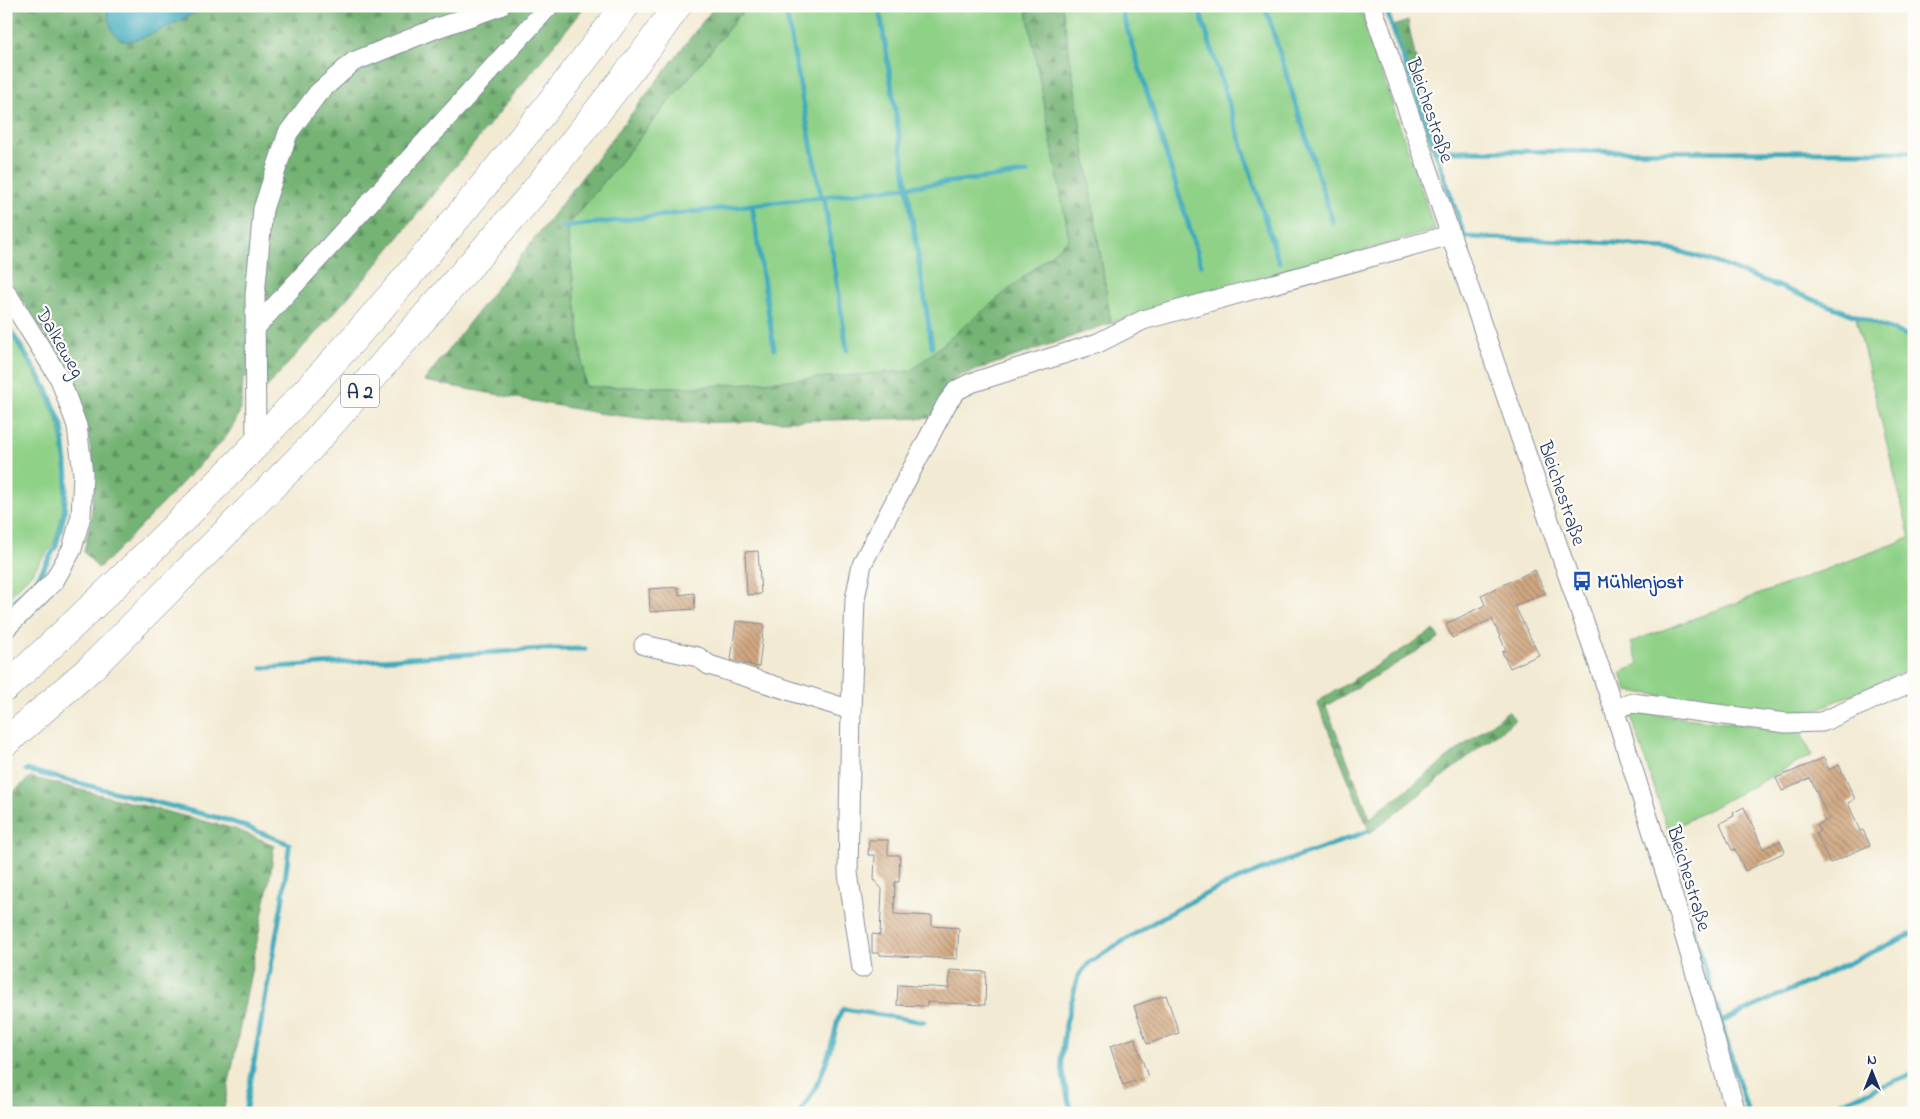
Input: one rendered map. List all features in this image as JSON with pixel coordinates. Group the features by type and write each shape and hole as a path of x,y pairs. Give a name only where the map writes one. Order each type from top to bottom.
{"highway":[{"name":"A 2","path":"6,687 142,558 256,444 389,298 491,177 625,6"},
{"name":"A 2","path":"6,742 92,667 309,449 530,197 677,6"}],"street":[{"path":"256,444 255,294 262,209 288,133 318,93 353,62 437,28 500,6"},
{"path":"255,328 549,6"},
{"name":"Bleichestraße","path":"1372,6 1614,709 1681,925 1736,1113"},
{"path":"862,968 848,873 850,710 855,599 862,564 947,403 957,390 971,383 1098,343 1143,320 1450,235"},
{"name":"Dalkeweg","path":"6,292 60,379 77,426 83,474 81,516 72,549 54,582 6,628"},
{"path":"644,645 698,657 709,665 850,710"},
{"path":"1614,709 1632,703 1786,723 1822,722 1914,681"}],"green space":[{"path":"6,6 585,6 368,275 266,388 265,374 243,377 240,408 235,422 226,437 113,555 98,568 84,552 91,519 95,473 86,424 71,378 6,274"},
{"path":"715,6 747,6 567,227 585,387 696,387 911,371 1069,239 1026,6 1062,6 1111,323 956,377 930,418 679,423 597,413 424,381"},
{"path":"747,6 1026,6 1070,239 911,371 696,387 585,387 567,227"},
{"path":"1062,6 1359,6 1435,230 1111,323"},
{"path":"1408,21 1436,148 1434,148 1393,26"},
{"path":"1856,318 1914,340 1914,667 1818,709 1787,712 1627,691 1621,672 1639,665 1631,642 1910,538"},
{"path":"6,327 43,388 59,426 65,474 62,514 54,543 31,574 6,600"},
{"path":"1434,630 1439,638 1326,706 1370,818 1508,711 1515,720 1370,833 1317,702"},
{"path":"1630,712 1800,731 1812,755 1668,831"},
{"path":"30,777 235,829 274,845 271,871 223,1113 6,1113 6,799"}],"water":[{"path":"107,6 207,6 164,29 129,41 122,40 112,30"}],"building":[{"path":"758,551 761,594 747,595 745,552"},
{"path":"1535,570 1545,593 1515,606 1539,655 1510,668 1502,652 1506,650 1492,619 1452,638 1446,624 1485,605 1481,595"},
{"path":"678,587 679,595 694,593 695,609 650,612 649,589"},
{"path":"736,621 764,624 759,667 731,660"},
{"path":"1824,758 1829,770 1839,765 1855,799 1848,803 1860,831 1863,830 1870,845 1830,863 1816,833 1820,831 1817,825 1829,819 1810,778 1782,791 1776,778"},
{"path":"1744,807 1763,849 1780,841 1785,852 1745,871 1735,849 1732,850 1720,823 1734,816 1733,813"},
{"path":"869,840 888,840 888,855 900,855 899,882 895,882 894,914 932,916 932,926 959,928 957,959 872,953 872,934 880,935 882,889 874,880 875,855 868,855"},
{"path":"950,970 986,972 985,1005 927,1002 927,1006 897,1005 898,985 949,988"},
{"path":"1166,995 1179,1033 1147,1044 1134,1006"},
{"path":"1135,1038 1148,1077 1123,1085 1110,1046"}],"waterway":[{"path":"785,6 821,197"},
{"path":"879,6 932,346"},
{"path":"1120,6 1201,265"},
{"path":"1198,6 1279,263"},
{"path":"1265,6 1333,223"},
{"path":"1385,6 1465,237 1616,243 1675,250 1712,261 1914,338"},
{"path":"1425,6 1430,6"},
{"path":"1434,151 1914,152"},
{"path":"562,227 1027,173"},
{"path":"824,197 847,350"},
{"path":"752,205 774,349"},
{"path":"6,323 47,389 62,426 67,475 64,515 56,546 36,581 6,609"},
{"path":"262,668 542,649 585,649"},
{"path":"26,770 227,820 289,844"},
{"path":"1072,1113 1061,1059 1066,1024 1078,976 1089,963 1154,922 1236,880 1368,831"},
{"path":"245,1113 282,903 289,848"},
{"path":"1692,926 1721,1022 1914,933"},
{"path":"799,1113 810,1097 823,1071 843,1009 924,1022"},
{"path":"1721,1022 1748,1113"},
{"path":"1816,1113 1914,1073"}],"place":[{"name":"Mühlenjost","path":"1582,581"}]}
